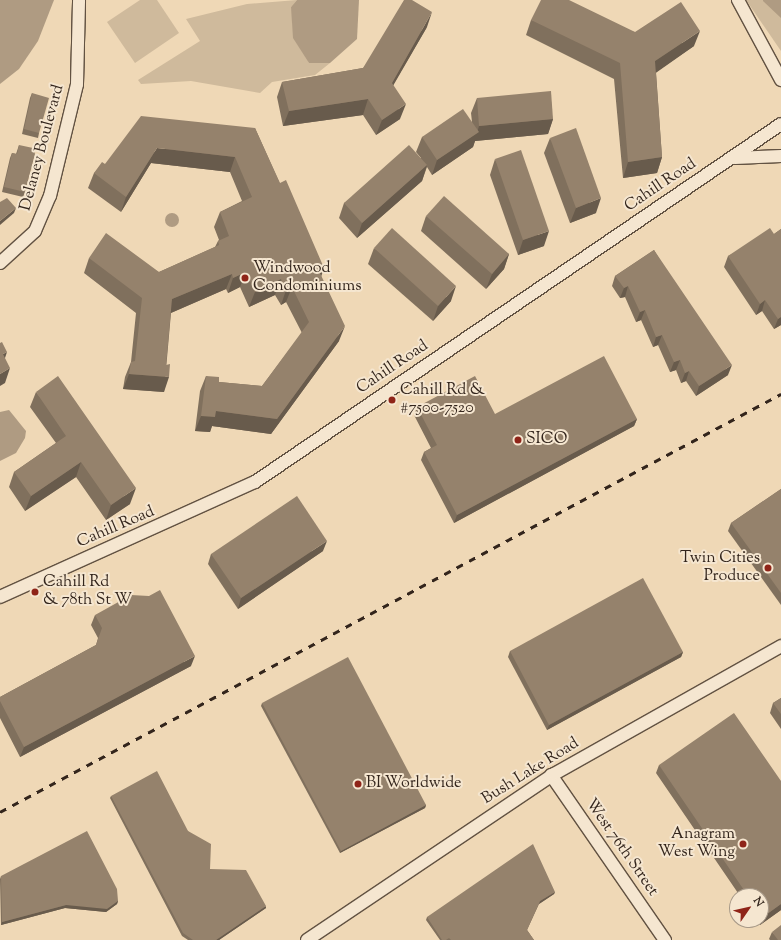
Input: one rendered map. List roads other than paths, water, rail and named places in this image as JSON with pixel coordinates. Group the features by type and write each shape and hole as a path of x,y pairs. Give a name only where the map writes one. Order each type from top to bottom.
{"street":[{"name":"Delaney Boulevard","path":"0,262 35,231 50,196 77,84 79,0"},
{"path":"738,0 781,80"},
{"name":"Cahill Road","path":"0,597 255,482 781,124"},
{"path":"728,160 749,155 781,156"},
{"name":"Bush Lake Road","path":"307,940 551,775 781,646"},
{"name":"West 76th Street","path":"551,775 665,940"}],"railway":[{"path":"0,812 781,394"}],"place":[{"name":"Windwood Condominiums","path":"245,278"},
{"name":"Cahill Rd & #7500-7520","path":"392,400"},
{"name":"SICO","path":"518,440"},
{"name":"Twin Cities Produce","path":"768,568"},
{"name":"Cahill Rd & 78th St W","path":"35,592"},
{"name":"BI Worldwide","path":"358,784"},
{"name":"Anagram West Wing","path":"743,844"}]}
